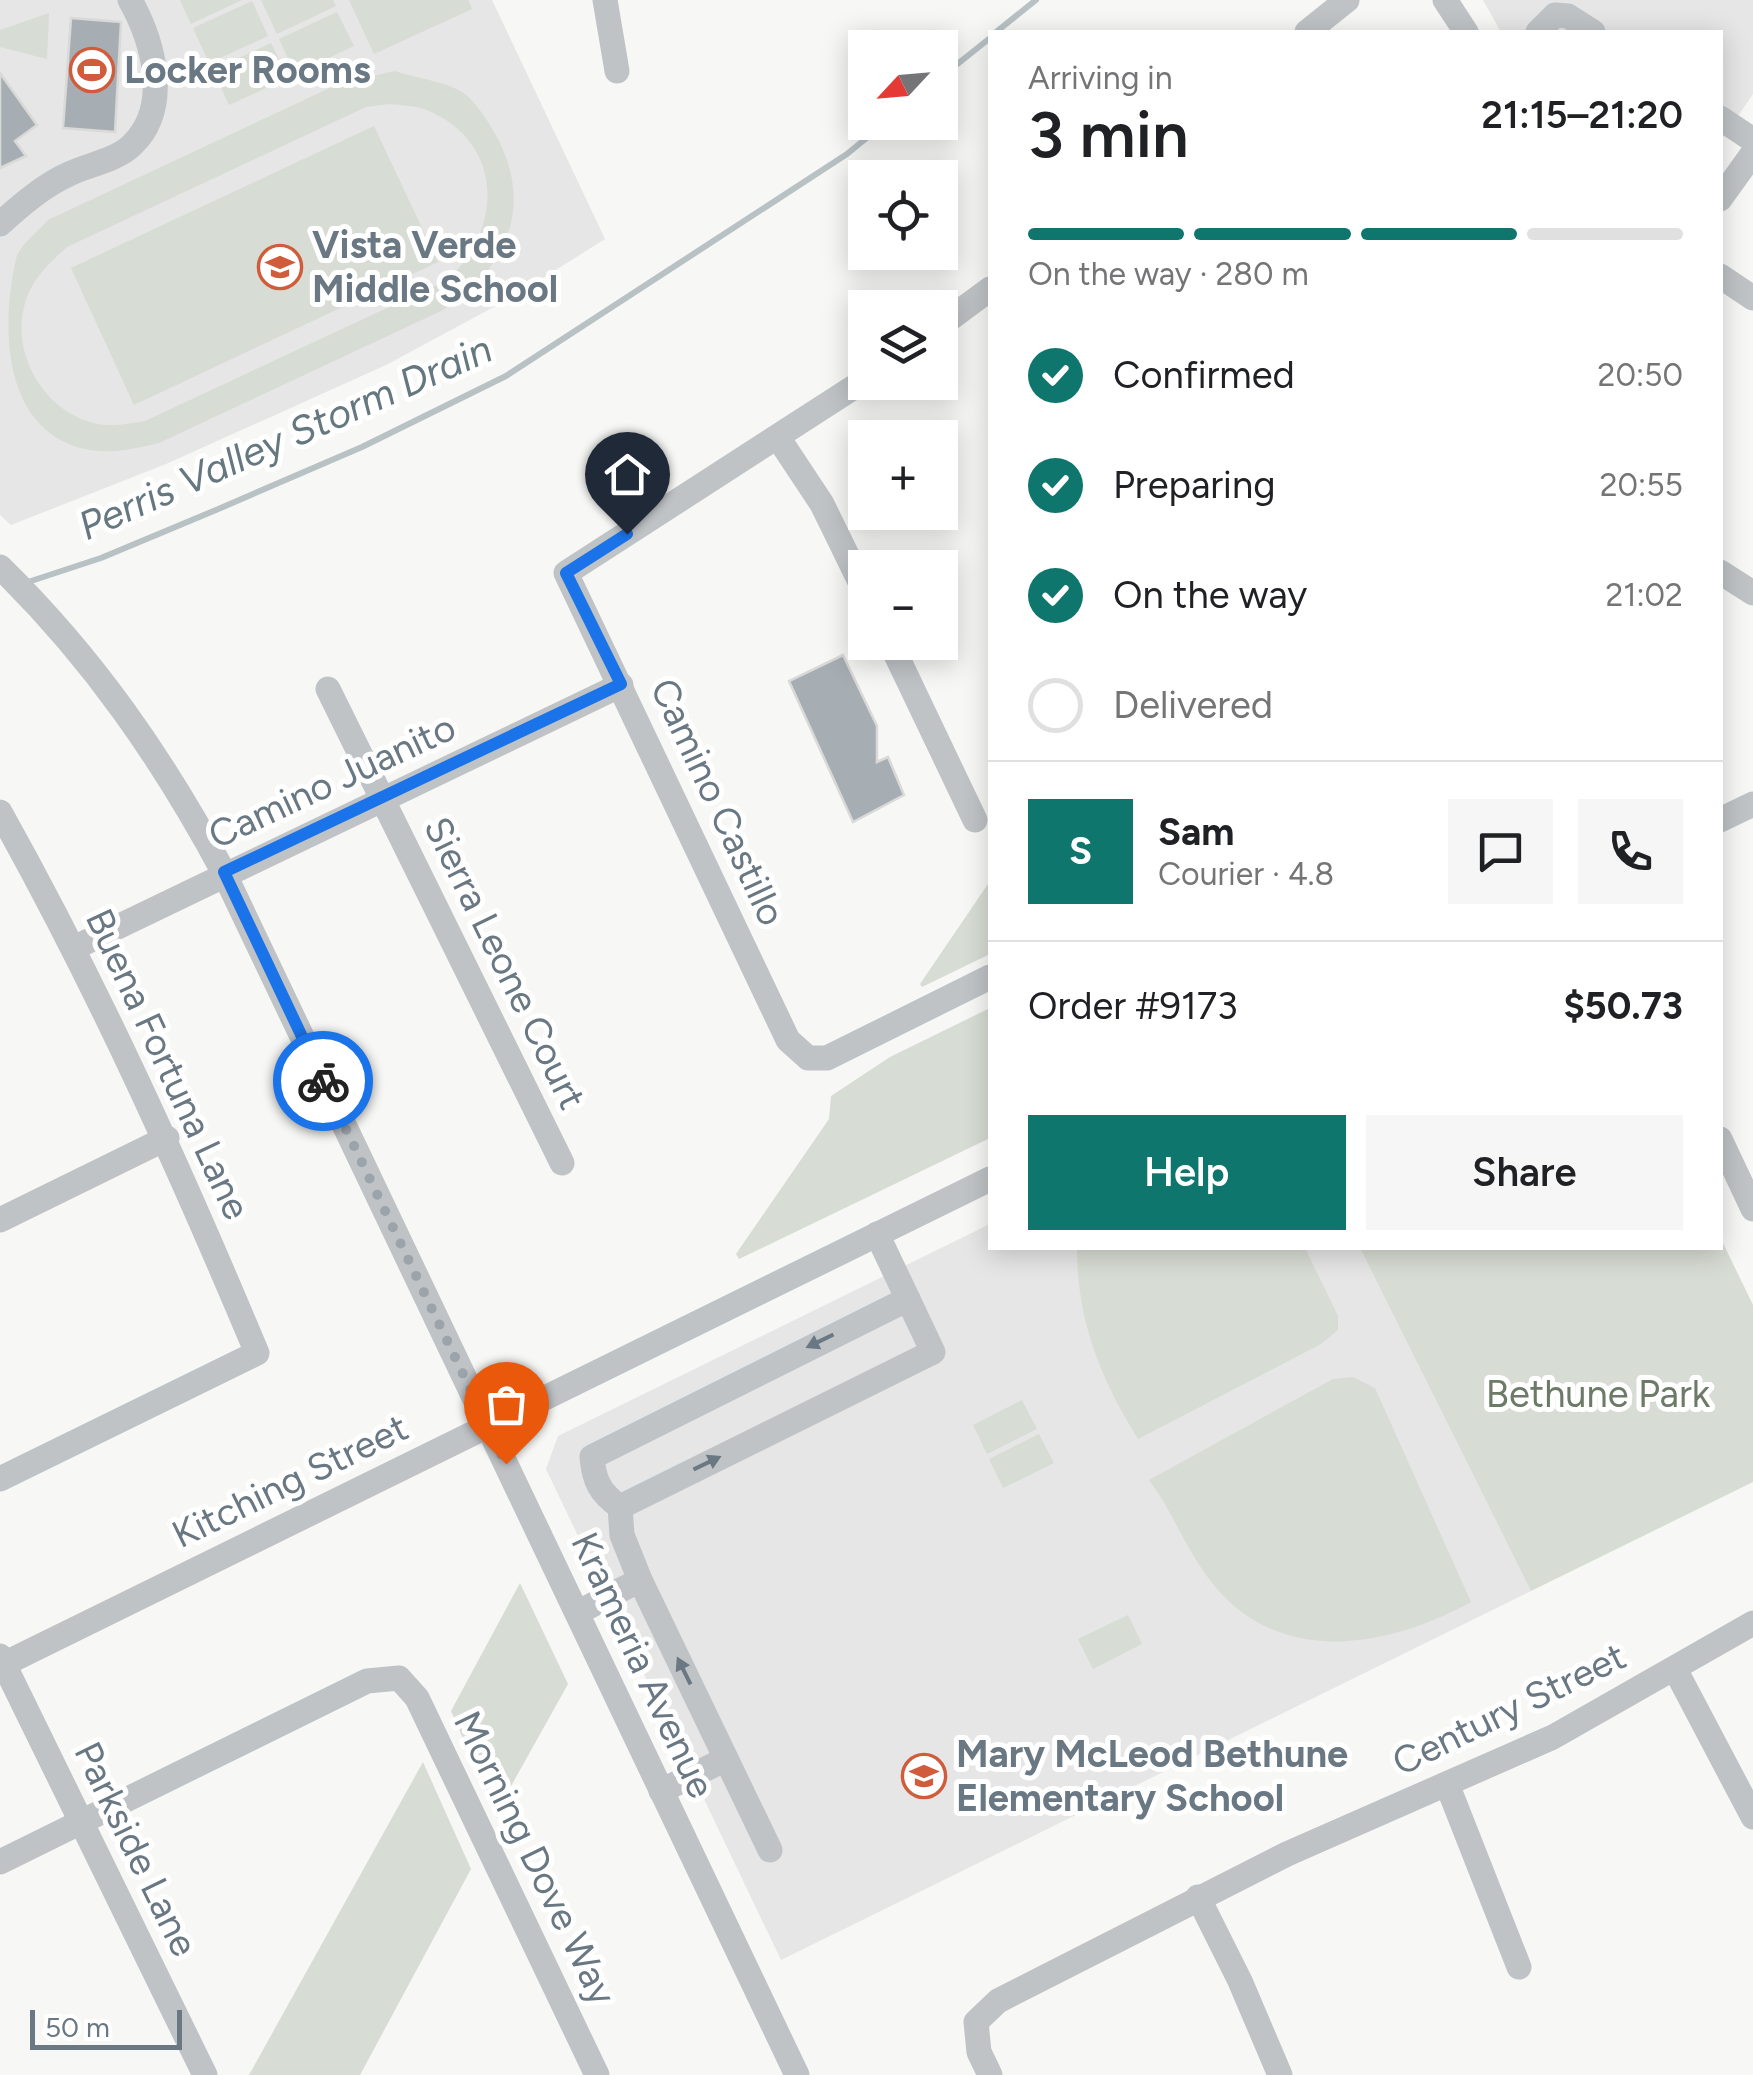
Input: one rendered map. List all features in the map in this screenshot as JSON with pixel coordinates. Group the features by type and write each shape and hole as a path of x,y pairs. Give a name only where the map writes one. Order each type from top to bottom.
{"street":[{"path":"0,224 64,175 133,145 150,116 156,87 154,56 130,0"},
{"path":"606,0 617,71"},
{"path":"1310,30 1347,0"},
{"path":"1446,0 1465,30"},
{"path":"1540,30 1555,16 1568,16 1590,30"},
{"path":"1723,120 1753,140"},
{"path":"1723,195 1753,153"},
{"path":"1723,278 1753,298"},
{"path":"958,313 988,290"},
{"path":"848,391 779,438 822,504 848,557"},
{"name":"Camino Castillo","path":"779,438 566,573 788,1040 808,1058 827,1058 988,978"},
{"name":"Krameria Avenue","path":"0,567 57,623 140,729 224,872 797,2075"},
{"path":"1723,574 1753,593"},
{"path":"899,660 975,820"},
{"name":"Camino Juanito","path":"76,947 224,872 621,684"},
{"name":"Sierra Leone Court","path":"328,689 562,1163"},
{"path":"1723,819 1753,804"},
{"name":"Buena Fortuna Lane","path":"0,812 76,947 168,1138 257,1352 0,1479"},
{"path":"0,1220 168,1138"},
{"path":"1723,1145 1753,1209"},
{"name":"Kitching Street","path":"1,1662 988,1179"},
{"path":"620,1508 933,1352 877,1234"},
{"path":"770,1850 640,1580 622,1534 620,1508 604,1496 594,1479 592,1457 908,1299"},
{"path":"576,1613 640,1580"},
{"name":"Century Street","path":"990,2075 978,2052 976,2022 998,2001 1198,1897 1346,1826 1553,1737 1753,1624"},
{"name":"Parkside Lane","path":"1,1662 205,2075"},
{"path":"1675,1669 1753,1817"},
{"name":"Morning Dove Way","path":"82,1822 367,1681 399,1678 416,1698 597,2075"},
{"path":"662,1791 726,1760"},
{"path":"1448,1784 1519,1967"},
{"path":"0,1862 82,1822"},
{"path":"1198,1897 1240,1980 1280,2075"}],"shaded area":[{"name":"Vista Verde Middle School","path":"0,0 492,0 605,239 516,295 386,365 166,464 11,525 0,515"},
{"path":"1483,0 1753,0 1753,94 1723,138 1723,30 1500,30"},
{"name":"Mary McLeod Bethune Elementary School","path":"988,1225 988,1250 1361,1250 1531,1591 781,1960 546,1469 558,1436"}],"green space":[{"path":"180,0 242,0 191,24"},
{"path":"261,0 333,0 336,6 277,34"},
{"path":"349,0 468,0 472,9 374,54"},
{"path":"252,1 268,36 209,63 193,28"},
{"path":"337,12 354,46 295,74 279,39"},
{"path":"49,13 47,59 0,47 0,30"},
{"path":"271,43 288,78 229,105 213,70"},
{"path":"395,71 455,88 468,96 483,115 499,141 513,192 506,238 481,278 441,311 159,443 117,451 90,450 61,440 39,422 23,399 9,343 12,283 17,255 27,241 48,220 338,84","holes":["389,104 427,110 452,124 471,143 482,164 487,188 479,236 466,259 447,280 145,421 111,425 85,421 51,398 29,364 22,324 32,286 67,247 366,107"]},
{"path":"374,126 438,262 134,405 71,268"},
{"path":"988,884 988,955 922,987 920,984"},
{"path":"988,1009 988,1139 739,1259 736,1254 829,1119 831,1096 890,1057"},
{"name":"Bethune Park","path":"1723,1243 1753,1305 1753,1482 1531,1591 1361,1250 1723,1250"},
{"path":"1077,1250 1306,1250 1338,1316 1338,1330 1321,1344 1138,1439 1112,1394 1093,1348"},
{"path":"1353,1377 1375,1388 1471,1602 1406,1630 1371,1638 1302,1638 1270,1629 1240,1611 1213,1584 1149,1480 1333,1379"},
{"path":"1022,1400 1037,1429 987,1454 973,1425"},
{"path":"1039,1434 1054,1463 1003,1488 989,1459"},
{"path":"520,1583 568,1684 496,1813 451,1711"},
{"path":"1128,1615 1142,1644 1093,1669 1078,1639"},
{"path":"423,1762 471,1869 360,2075 249,2075"}],"building":[{"path":"71,18 121,22 115,132 63,128"},
{"path":"0,73 37,125 15,141 26,156 0,168"},
{"path":"843,655 877,726 877,762 888,757 904,795 853,822 789,681"}],"waterway":[{"name":"Perris Valley Storm Drain","path":"998,30 1036,0"},
{"name":"Perris Valley Storm Drain","path":"958,64 988,40"},
{"name":"Perris Valley Storm Drain","path":"25,583 101,558 216,510 362,447 506,376 864,140"}],"way so far":[{"path":"323,1081 506,1464"}],"place":[{"name":"Locker Rooms","path":"92,70"},
{"name":"Vista Verde Middle School","path":"280,267"},
{"name":"Mary McLeod Bethune Elementary School","path":"924,1776"}],"route":[{"path":"323,1081 224,872 621,684 566,573 627,534"}]}
